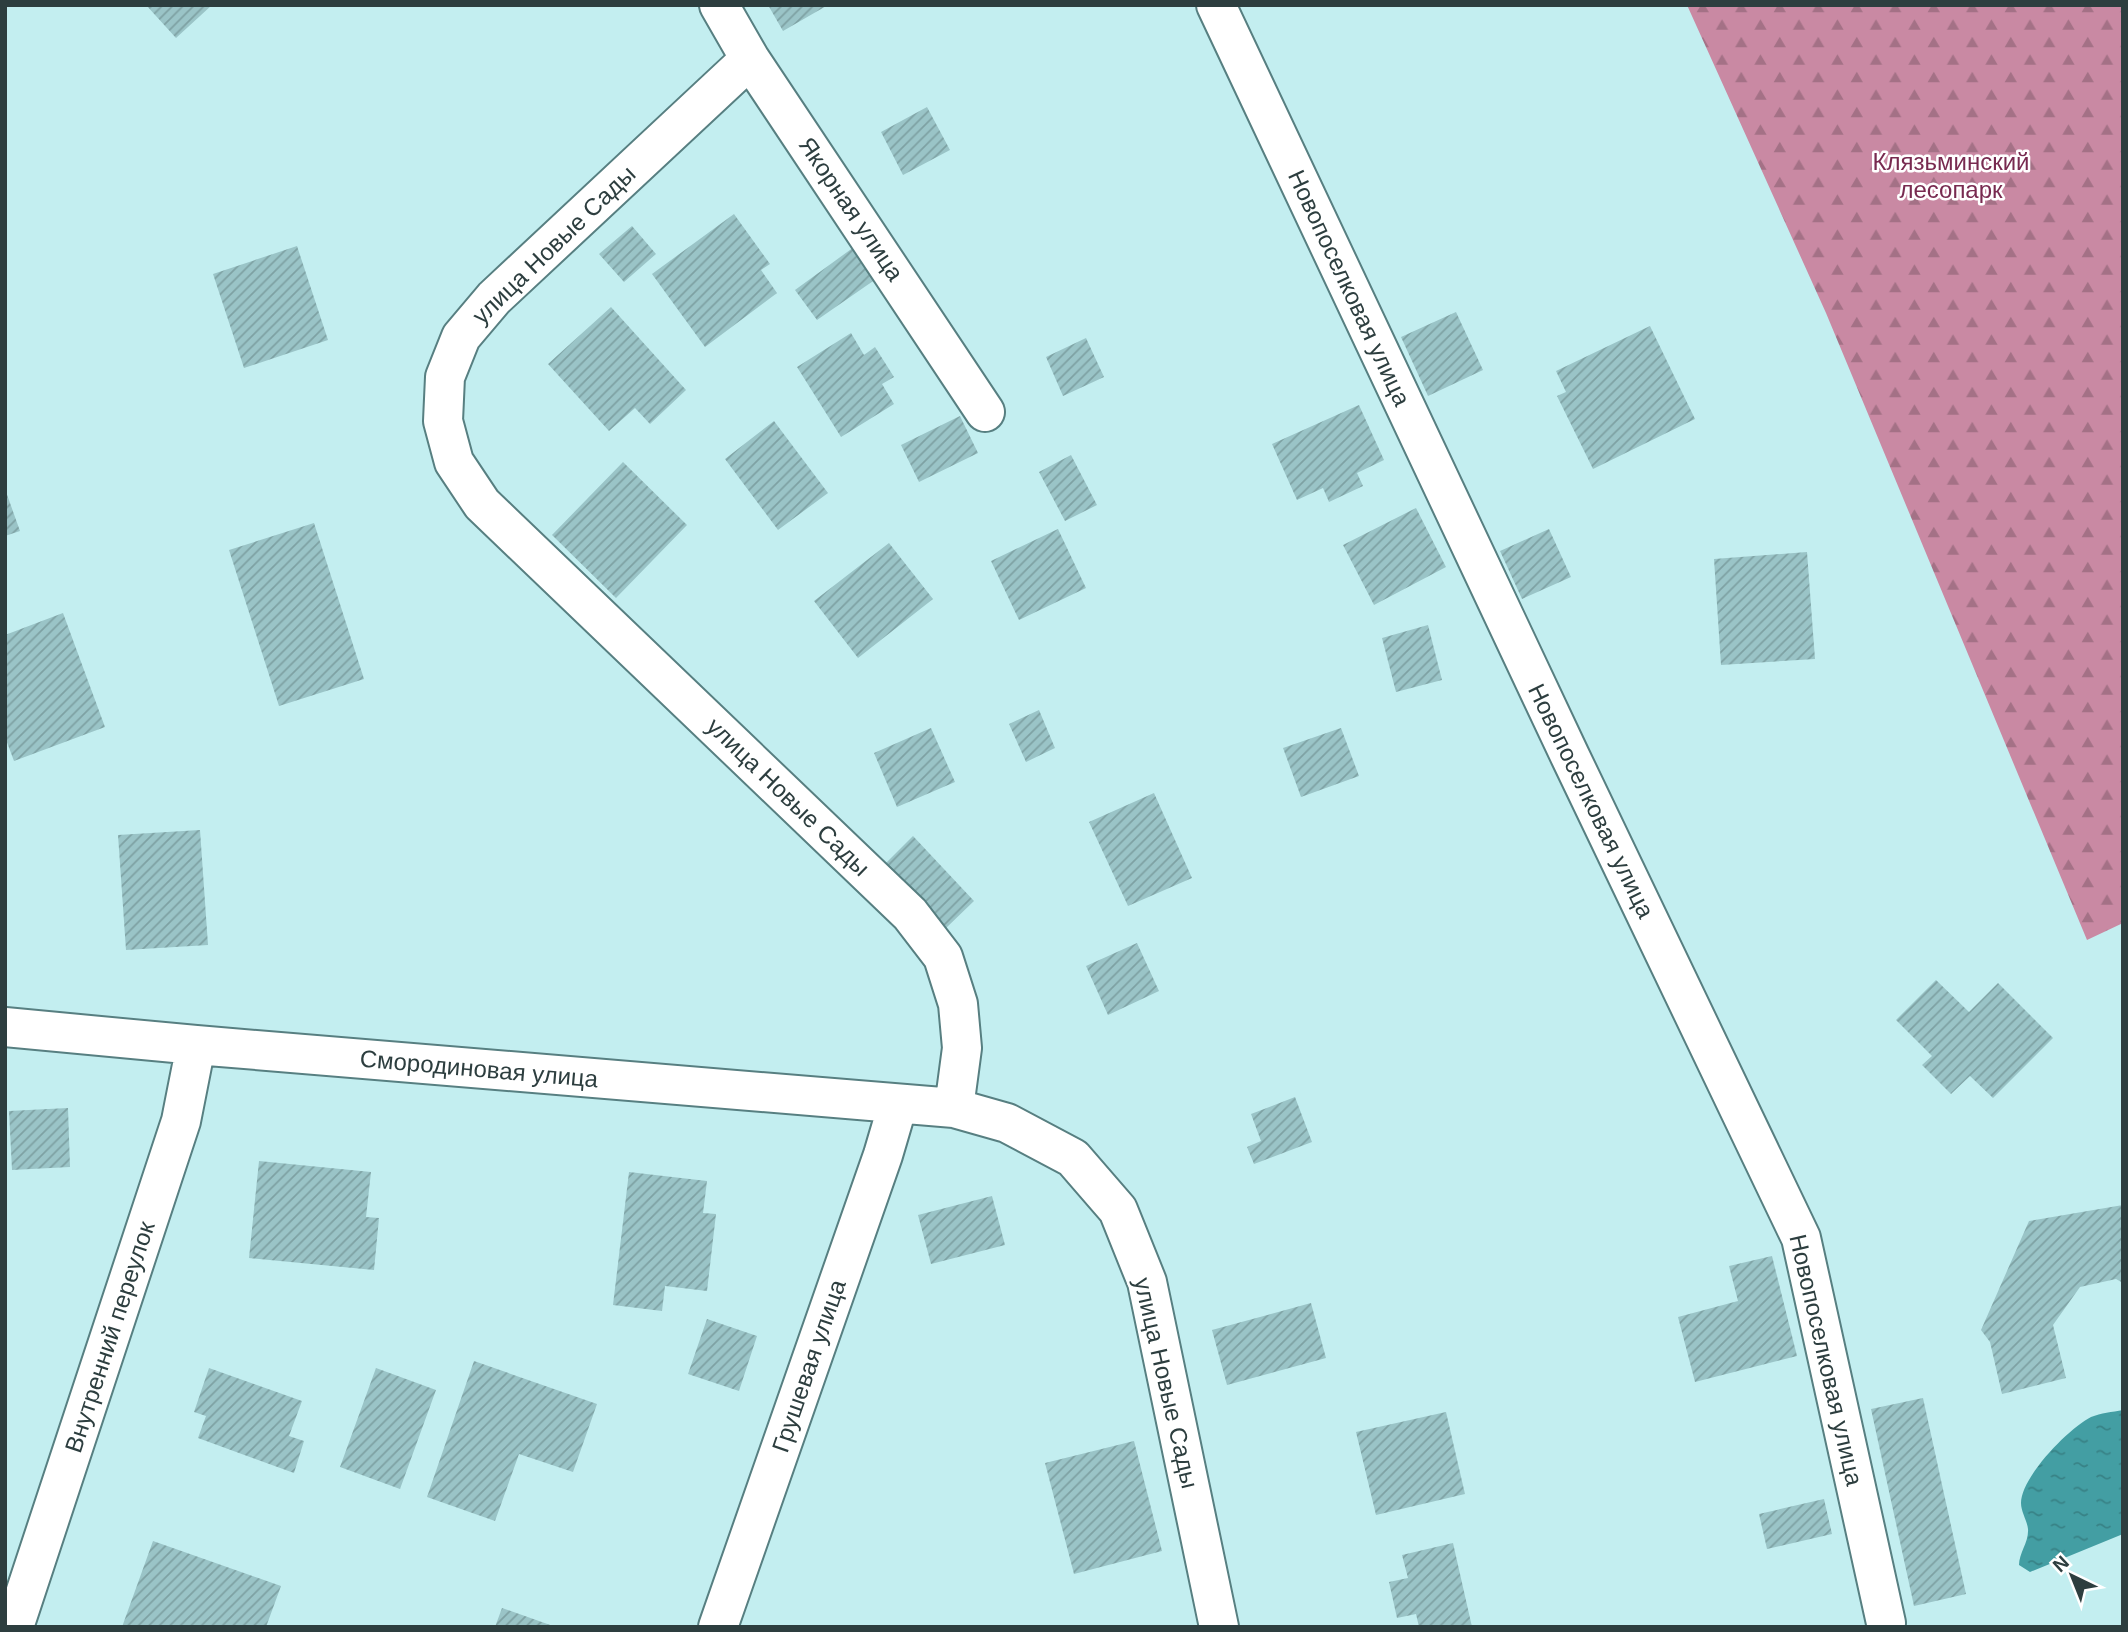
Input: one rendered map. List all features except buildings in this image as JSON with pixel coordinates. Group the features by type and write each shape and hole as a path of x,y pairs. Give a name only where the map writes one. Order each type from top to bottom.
{"street":[{"name":"Якорная улица","path":"719,5 750,59 985,412"},
{"name":"Новопоселковая улица","path":"1216,5 1801,1238 1886,1623"},
{"name":"улица Новые Сады","path":"750,59 494,298 461,337 444,377 443,421 454,461 482,504 910,914 943,957 958,1004 962,1048 954,1108 1007,1123 1073,1158 1118,1210 1147,1282 1219,1627"},
{"name":"Смородиновая улица","path":"5,1027 954,1108"},
{"name":"Внутренний переулок","path":"14,1627 181,1121 196,1045"},
{"name":"Грушевая улица","path":"718,1627 883,1155 898,1104"}],"green space":[{"name":"Клязьминский лесопарк","path":"1687,5 2123,5 2123,923 2087,940 1826,313"}],"water":[{"path":"2123,1410 2123,1534 2030,1572 2019,1565 2028,1534 2021,1503 2029,1480 2048,1454 2071,1431 2091,1417"}]}
